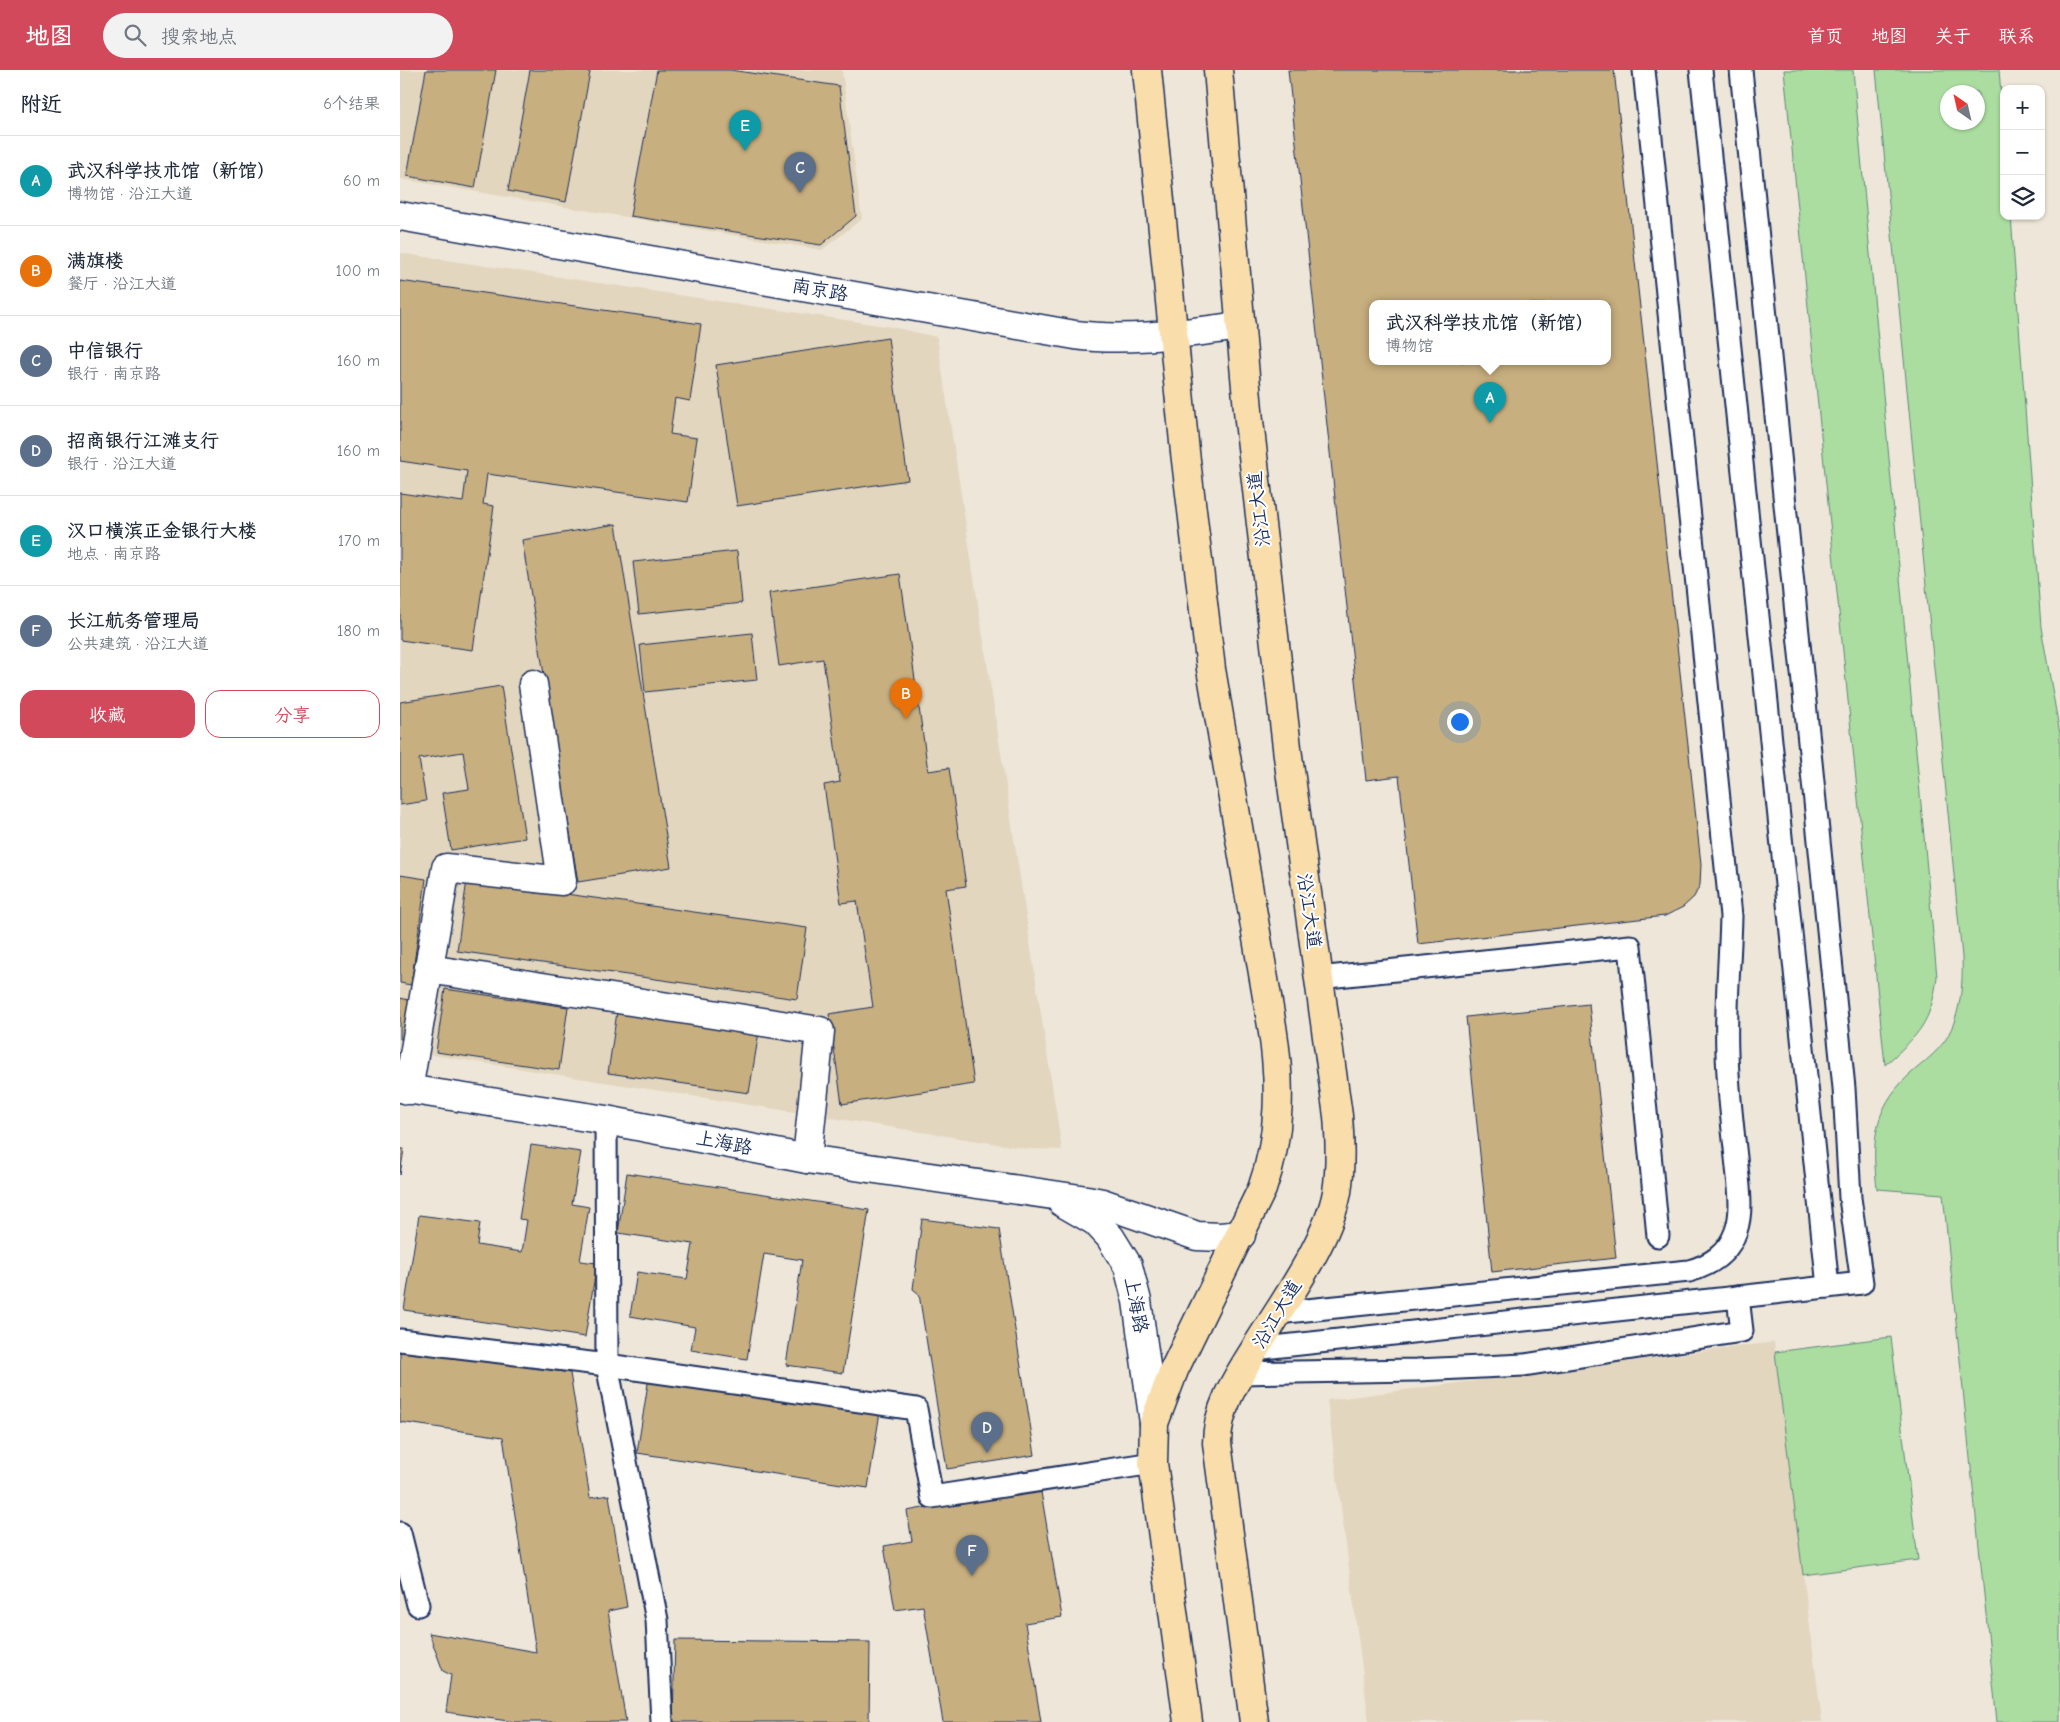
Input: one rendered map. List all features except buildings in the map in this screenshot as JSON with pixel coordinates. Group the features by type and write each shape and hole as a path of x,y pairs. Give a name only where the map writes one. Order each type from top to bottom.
{"main road":[{"path":"1148,70 1173,335 1211,669 1277,1057 1279,1100 1276,1137 1269,1169 1262,1189 1174,1370 1154,1424 1153,1463 1188,1722"},
{"name":"沿江大道","path":"1218,70 1248,421 1288,756 1338,1116 1341,1157 1337,1193 1322,1236 1240,1373 1218,1421 1217,1443 1254,1722"}],"street":[{"name":"南京路","path":"400,216 1075,335 1106,339 1173,335 1241,326"},
{"path":"404,1089 429,969 446,868 562,881 533,684"},
{"path":"429,969 820,1031 807,1159"},
{"name":"上海路","path":"404,1089 606,1120 807,1159 1048,1193 1102,1203 1196,1236 1221,1237 1241,1234"},
{"name":"上海路","path":"1048,1193 1095,1221 1110,1237 1128,1266 1134,1282 1154,1424"}],"lane":[{"path":"1277,1313 1689,1271 1706,1266 1720,1257 1729,1246 1739,1222 1739,1191 1727,1053 1731,916 1644,70"},
{"path":"1701,70 1828,1287"},
{"path":"1255,1349 1862,1283 1850,1198 1844,1088 1741,70"},
{"path":"1318,978 1630,946 1658,1236"},
{"path":"606,1120 607,1365 657,1620 662,1722"},
{"path":"1240,1373 1417,1370 1524,1365 1742,1331 1738,1297"},
{"path":"400,1340 607,1365 916,1409 932,1497 1153,1463"},
{"path":"400,1533 418,1605"}],"shaded area":[{"path":"400,70 842,70 862,219 822,250 400,179"},
{"path":"400,253 892,327 937,337 1062,1150 1028,1149 400,1050"},
{"path":"1774,1342 1822,1722 1369,1722 1327,1400"}],"green space":[{"path":"1784,70 1853,70 1937,977 1931,1006 1922,1027 1907,1045 1885,1065"},
{"path":"1876,70 1999,70 2000,220 2011,220 2041,627 2060,734 2060,1722 1997,1722 1943,1194 1877,1189 1875,1142 1881,1115 1896,1089 1946,1039 1958,1009 1962,978 1962,957"},
{"path":"1891,1337 1918,1560 1803,1575 1775,1352"}],"place":[{"name":"汉口横滨正金银行大楼","path":"745,151"},
{"name":"中信银行","path":"800,193"},
{"name":"武汉科学技术馆（新馆）","path":"1490,423"},
{"name":"满旗楼","path":"906,719"},
{"name":"招商银行江滩支行","path":"987,1453"},
{"name":"长江航务管理局","path":"972,1576"}]}
